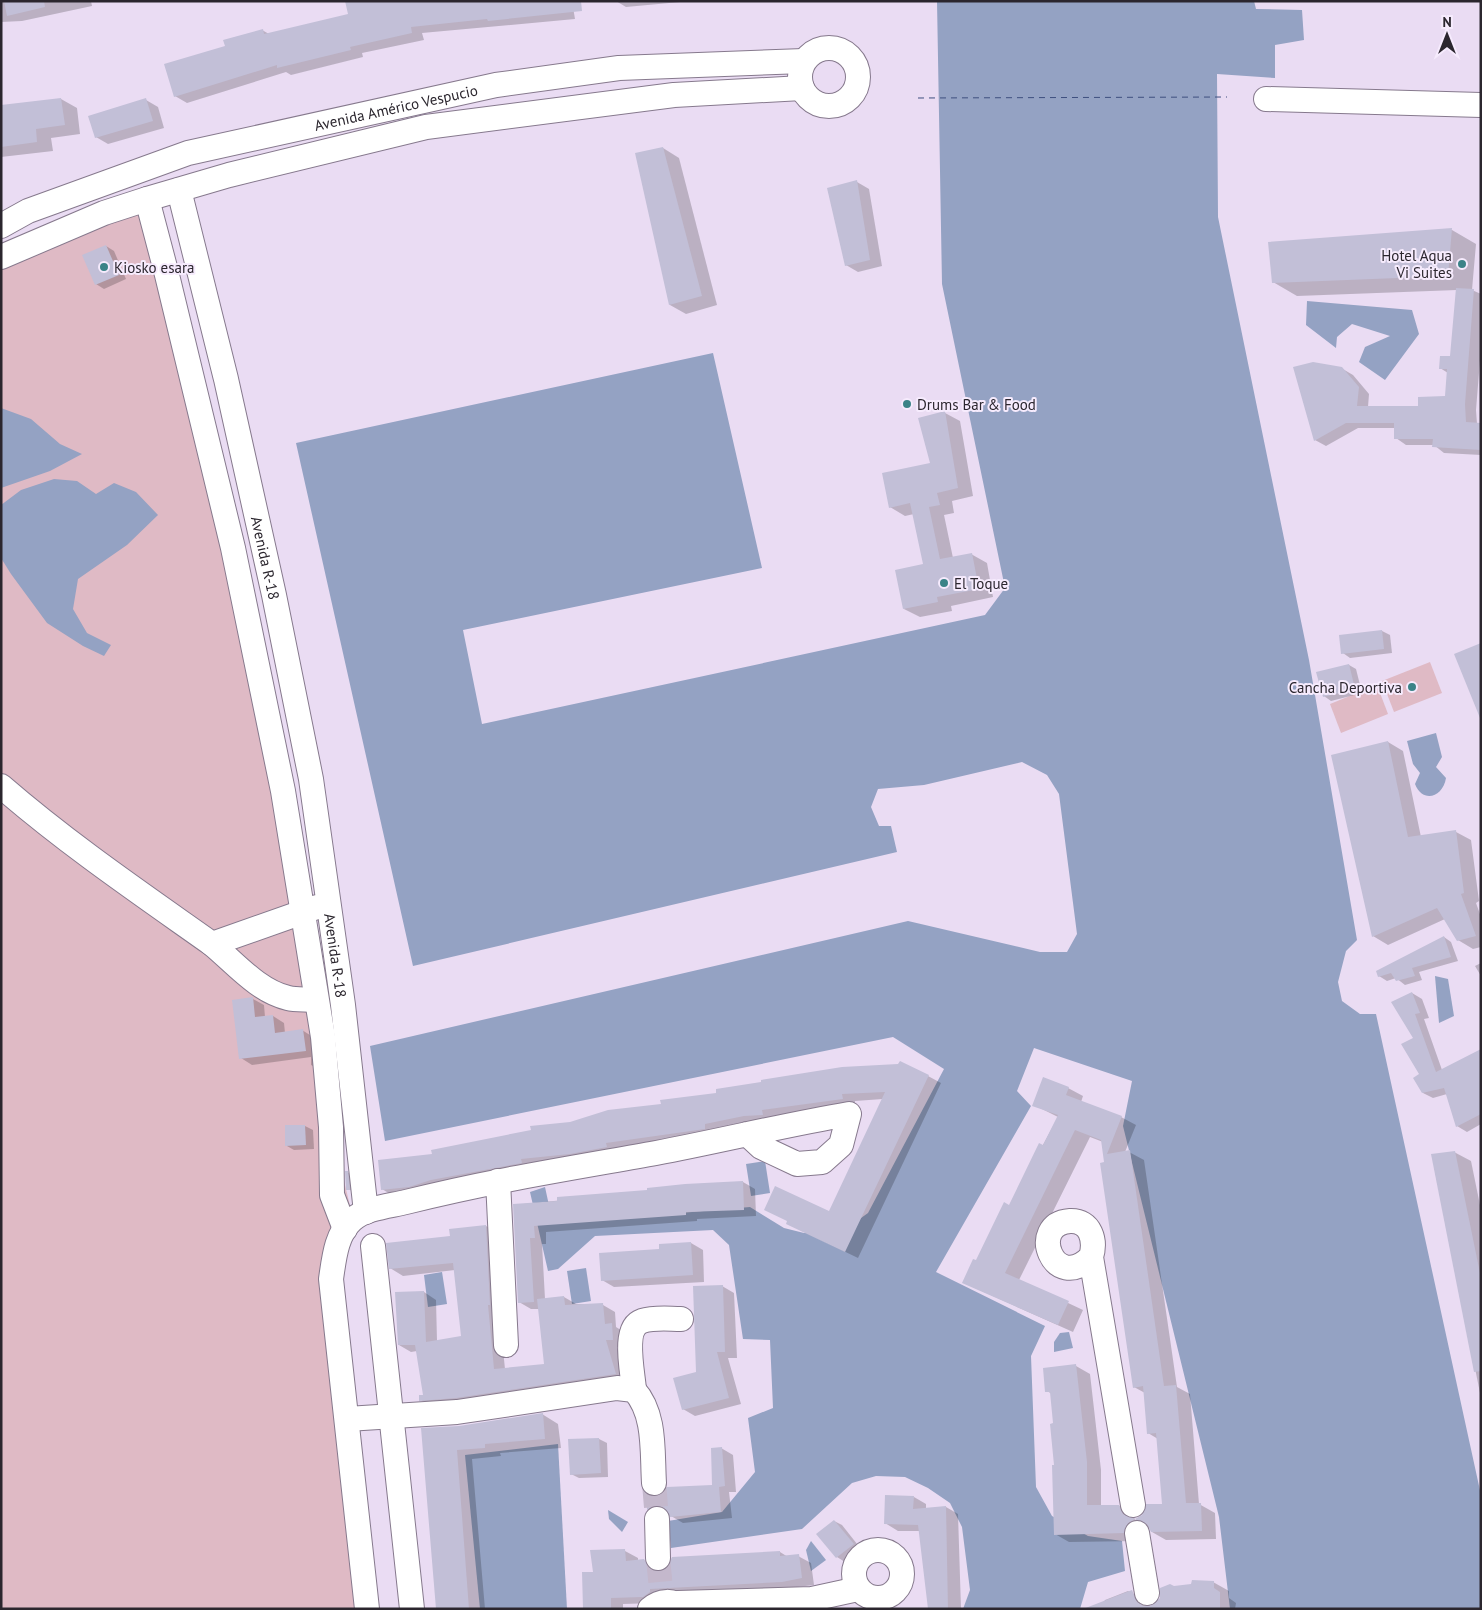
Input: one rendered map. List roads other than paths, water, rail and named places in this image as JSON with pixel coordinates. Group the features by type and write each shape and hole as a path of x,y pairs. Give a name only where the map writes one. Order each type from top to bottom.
{"street":[{"path":"820,49 839,49 854,61 859,79 851,97 834,106 814,102 802,88 800,78 804,61 820,49"},
{"name":"Avenida Américo Vespucio","path":"1,226 28,211 188,153 496,85 619,68 804,61"},
{"name":"Avenida Américo Vespucio","path":"1,257 104,213 179,190 229,175 426,127 674,95 802,88"},
{"path":"1266,99 1481,104"},
{"name":"Avenida R-18","path":"147,200 167,274 232,548 283,791 317,1005 343,1004 311,779 294,688 226,379 179,190"},
{"path":"1,786 44,823 108,872 212,944 254,981 271,992 317,1005 332,1127 332,1195 345,1228"},
{"path":"212,944 328,903"},
{"path":"343,1004 366,1212"},
{"path":"367,1609 331,1279 335,1253 345,1228 354,1218 366,1212 498,1181 657,1153 747,1134"},
{"path":"498,1181 506,1345"},
{"path":"373,1246 412,1609"},
{"path":"1091,1256 1133,1504"},
{"path":"654,1483 649,1416 643,1400 634,1390 630,1336 633,1328 640,1322 654,1319 682,1319"},
{"path":"347,1419 457,1412 617,1388 634,1390"},
{"path":"657,1519 658,1558"},
{"path":"1138,1536 1145,1582"},
{"path":"667,1602 812,1600 858,1588"}],"water":[{"path":"937,1 1254,1 1256,9 1302,10 1304,40 1275,45 1275,78 1217,74 1218,217 1309,660 1357,940 1346,951 1338,982 1342,1001 1360,1014 1376,1014 1481,1495 1481,1609 1230,1609 1219,1517 1123,1126 1132,1081 1034,1048 1017,1091 1031,1106 936,1272 1045,1326 1031,1356 1036,1487 1052,1516 1088,1536 1122,1541 1125,1571 1088,1582 1080,1609 963,1609 970,1590 962,1527 950,1503 928,1488 905,1477 876,1476 852,1483 802,1529 671,1548 668,1521 722,1512 755,1472 748,1418 773,1408 770,1340 743,1339 729,1245 713,1230 595,1236 558,1269 548,1271 530,1192 545,1187 553,1224 750,1207 784,1228 804,1233 843,1231 868,1213 944,1069 893,1037 385,1141 370,1046 908,921 1040,952 1067,952 1077,934 1059,794 1047,775 1022,762 924,785 878,789 871,807 879,826 891,826 897,852 413,966 296,443 713,353 762,568 463,630 482,724 985,615 1005,588 942,284"},
{"path":"1307,301 1412,310 1419,334 1385,380 1359,362 1365,347 1390,336 1352,324 1337,337 1336,348 1306,325"},
{"path":"1,408 31,419 60,444 82,454 50,471 1,488"},
{"path":"54,479 77,481 96,494 114,483 136,492 158,515 127,545 78,579 73,609 87,633 111,645 104,656 83,646 47,623 1,558 1,505 21,490"},
{"path":"1436,733 1442,757 1436,767 1446,778 1444,785 1437,794 1428,796 1423,794 1415,784 1420,773 1413,764 1407,741"},
{"path":"1435,976 1448,979 1454,1016 1439,1023"},
{"path":"765,1161 770,1193 751,1196 746,1164"},
{"path":"586,1268 591,1301 572,1304 567,1271"},
{"path":"442,1272 447,1304 428,1307 424,1275"},
{"path":"1069,1332 1073,1348 1054,1352 1054,1342 1060,1333"},
{"path":"558,1444 567,1609 480,1609 465,1455"},
{"path":"608,1510 628,1522 622,1532 609,1519"},
{"path":"811,1541 826,1560 811,1571 806,1550"}],"tunnel":[{"path":"654,1483 657,1519"},
{"path":"658,1558 661,1589"}],"place":[{"name":"Hotel Aqua Vi Suites","path":"1462,264"},
{"name":"Kiosko esara","path":"104,267"},
{"name":"Drums Bar & Food","path":"907,404"},
{"name":"El Toque","path":"944,583"},
{"name":"Cancha Deportiva","path":"1412,687"}]}
